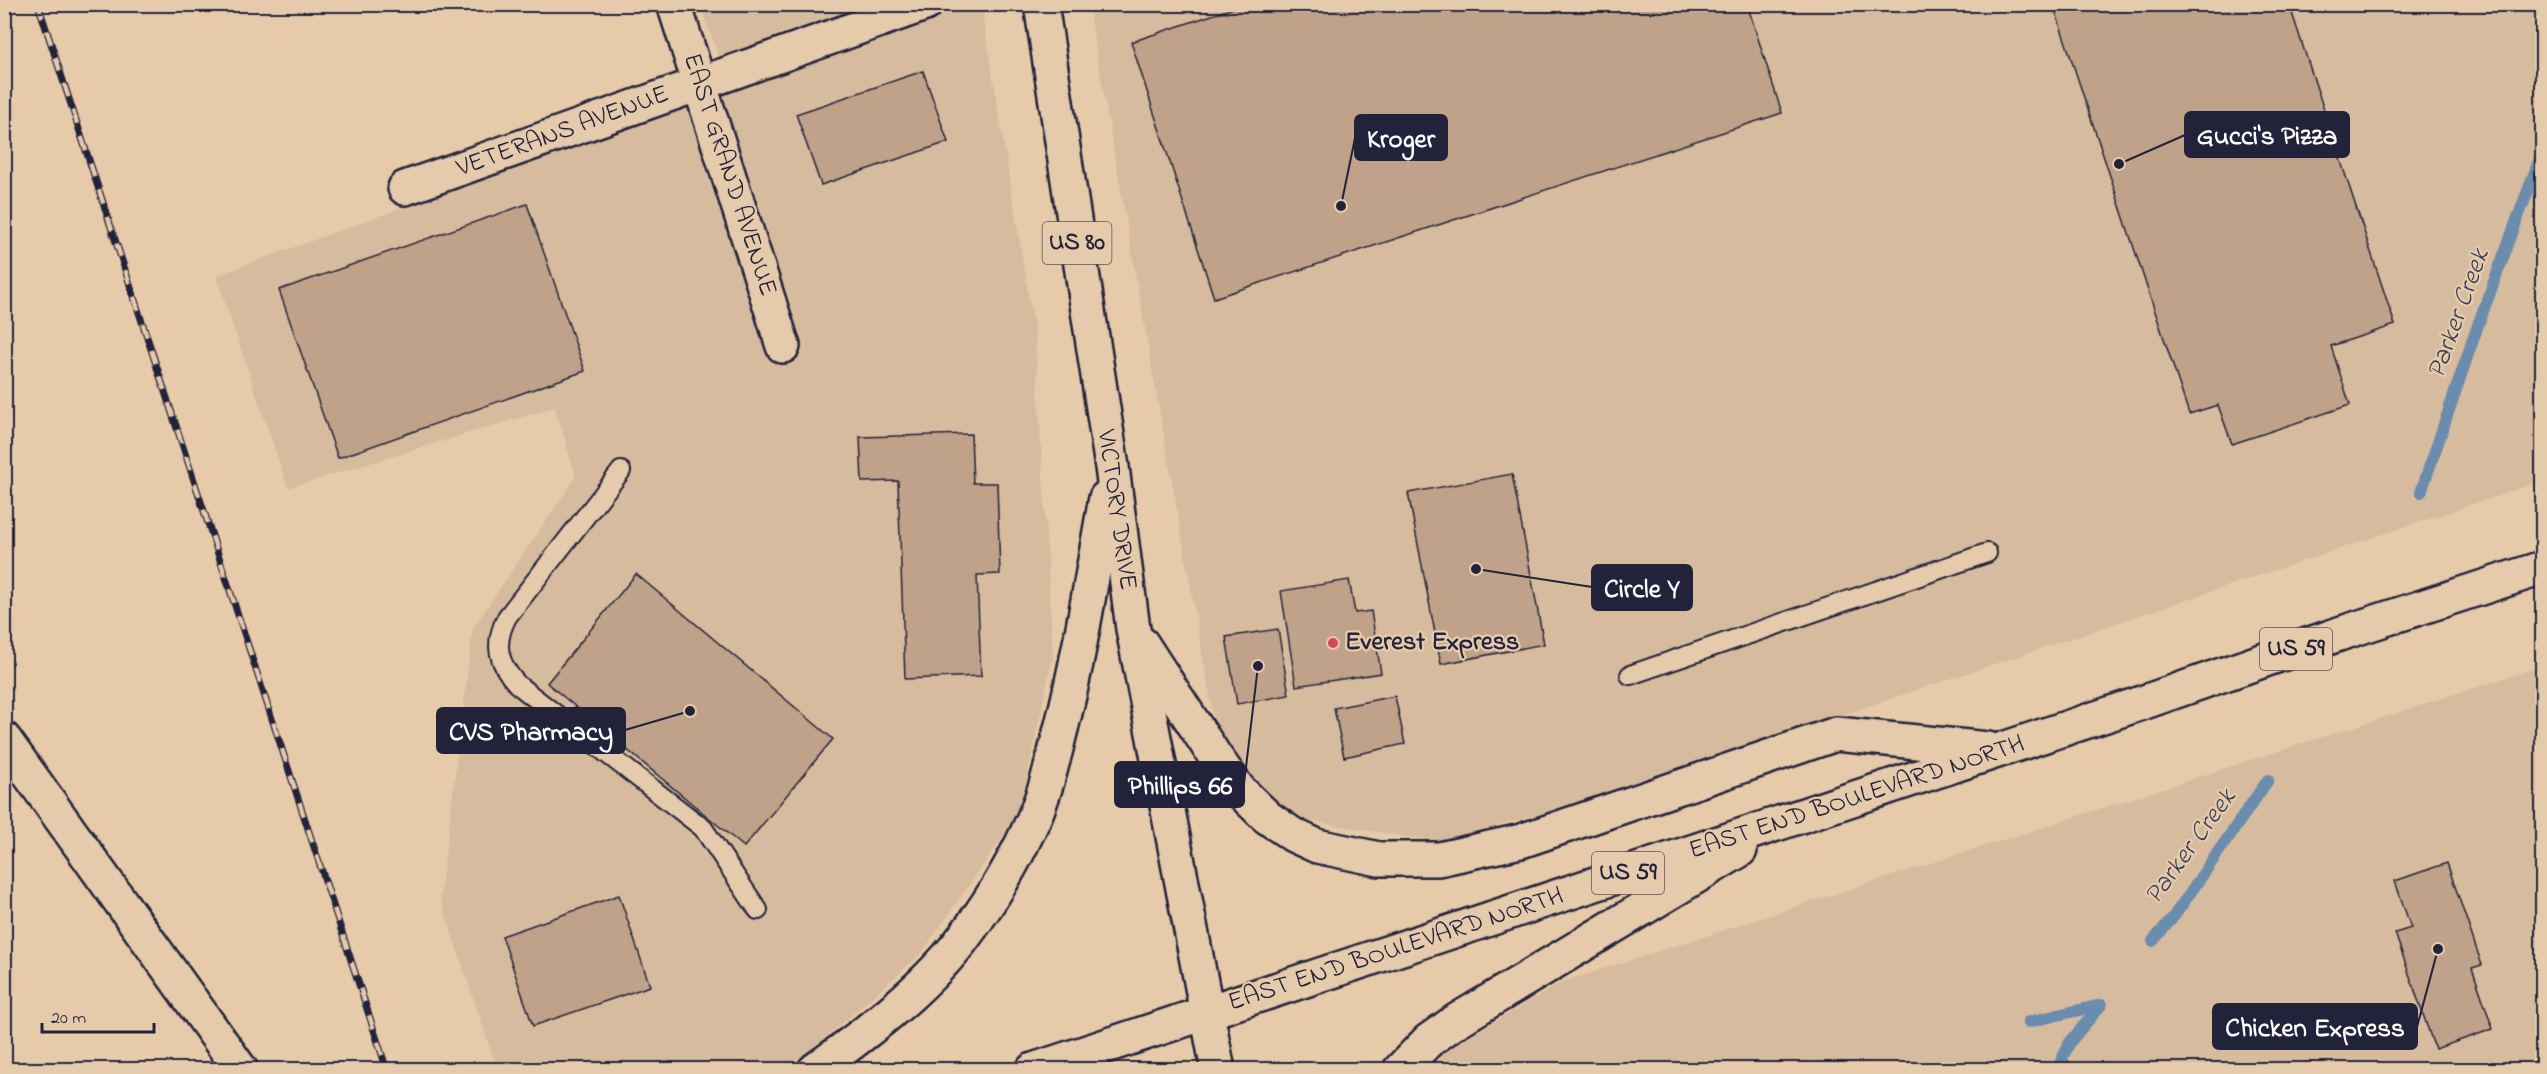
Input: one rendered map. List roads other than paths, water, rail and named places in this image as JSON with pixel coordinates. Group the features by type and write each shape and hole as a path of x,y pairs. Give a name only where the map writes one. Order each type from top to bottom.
{"main road":[{"name":"EAST GRAND AVENUE","path":"674,4 783,346"},
{"name":"VETERANS AVENUE","path":"405,188 925,4"},
{"name":"VICTORY DRIVE","path":"1041,4 1112,467 1133,629 1206,1013"},
{"path":"815,1070 929,976 960,942 987,904 1030,828 1051,773 1074,680 1112,467"},
{"name":"EAST END BOULEVARD NORTH","path":"1033,1070 2002,750 2339,634 2542,568"},
{"path":"1133,629 1216,758 1239,790 1267,817 1293,835 1317,846 1379,859 1439,859 1521,841 1836,734 2002,750"},
{"path":"4,739 198,1005 241,1070"},
{"path":"1400,1070 1428,1041 1456,1021 1791,819"},
{"name":"US 80","path":"1206,1013 1218,1070"}],"lane":[{"path":"621,471 507,617 500,631 497,645 501,662 518,685 703,828 758,910"},
{"path":"1630,675 1988,553"}],"waterway":[{"name":"Parker Creek","path":"2421,492 2479,322 2542,153"},
{"name":"Parker Creek","path":"2153,941 2174,916 2268,780"},
{"path":"2028,1022 2101,1005"},
{"name":"Parker Creek","path":"2057,1070 2070,1042 2101,1005"}],"railway":[{"path":"38,4 387,1070"}],"place":[{"name":"Gucci's Pizza","path":"2119,164"},
{"name":"Kroger","path":"1341,206"},
{"name":"Circle Y","path":"1476,569"},
{"name":"Everest Express","path":"1333,643"},
{"name":"Phillips 66","path":"1258,666"},
{"name":"CVS Pharmacy","path":"690,711"},
{"name":"Chicken Express","path":"2438,949"}]}
